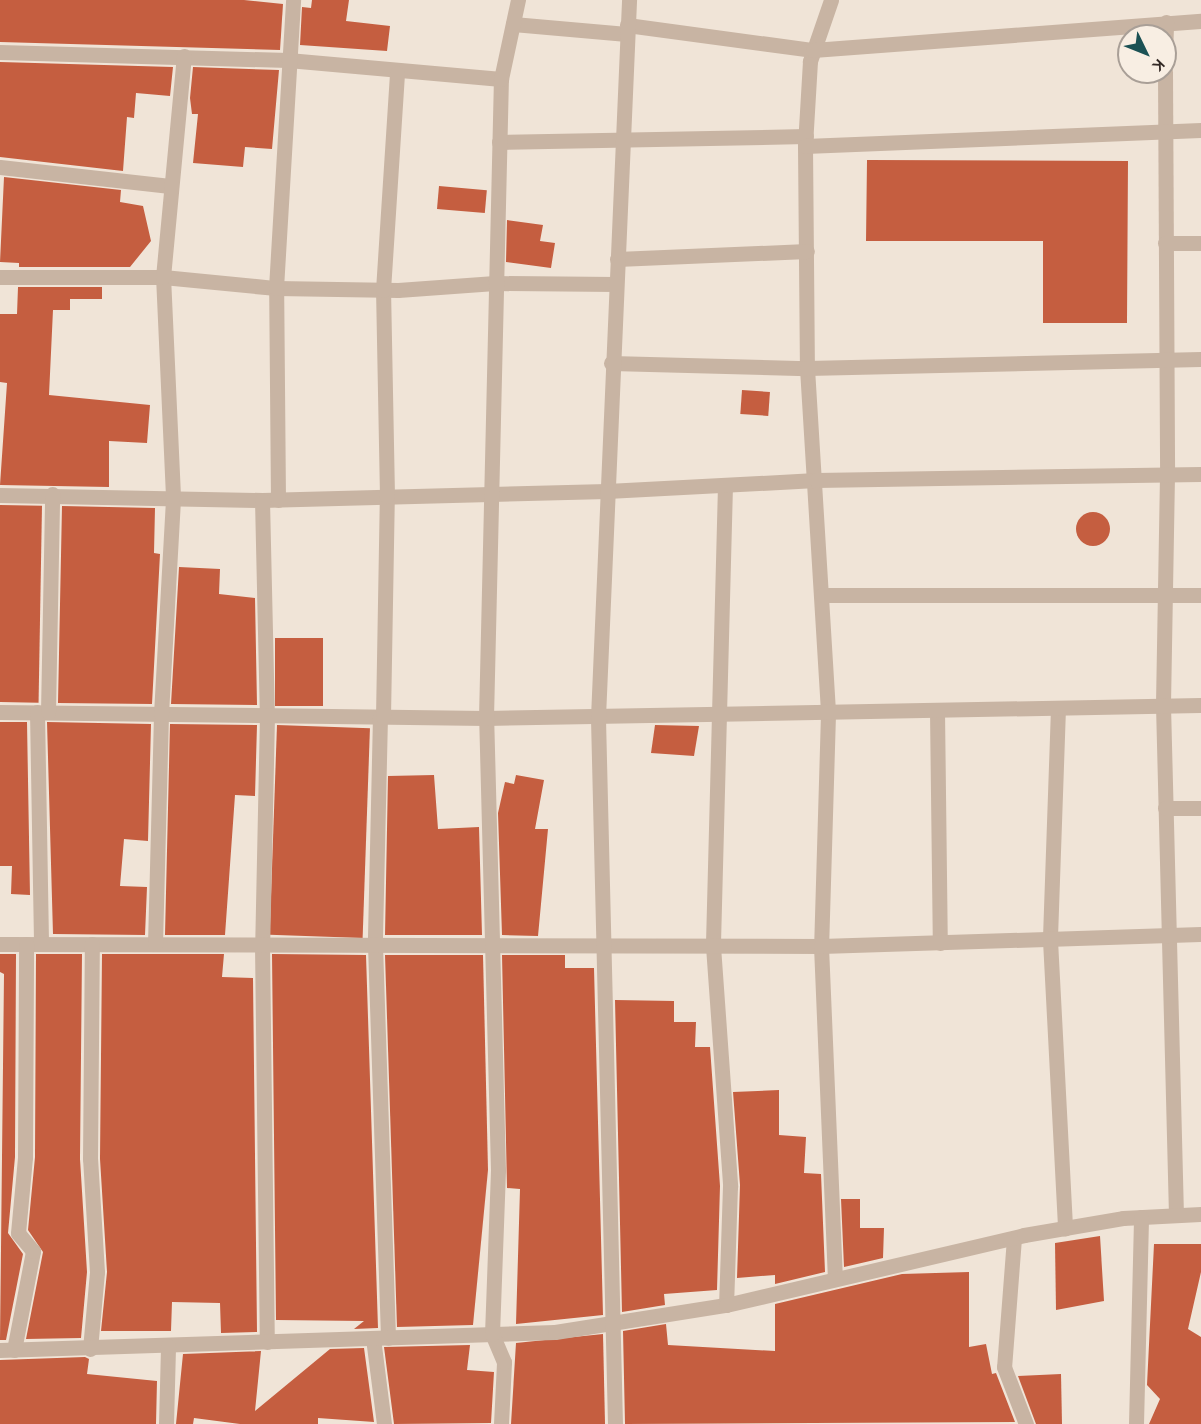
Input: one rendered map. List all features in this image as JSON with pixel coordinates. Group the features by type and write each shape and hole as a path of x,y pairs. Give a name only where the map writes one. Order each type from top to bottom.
{"street":[{"path":"278,500 276,288 288,60 294,0"},
{"path":"501,1424 504,1362 492,1334 498,1170 494,946 486,718 489,494 501,79 518,0"},
{"path":"615,1424 610,1324 598,717 611,363 624,141 629,0"},
{"path":"831,0 813,50 805,141 807,368 816,480 828,714 821,946 835,1278"},
{"path":"513,24 627,29 813,50 1201,21"},
{"path":"0,52 288,60 397,73 501,79"},
{"path":"155,944 161,714 173,496 163,277 184,56"},
{"path":"384,1424 375,945 387,496 383,290 397,73"},
{"path":"1165,84 1163,131 1167,475 1163,705 1167,936 1176,1215"},
{"path":"499,142 805,141 1201,130"},
{"path":"0,167 170,186"},
{"path":"1165,243 1201,243"},
{"path":"617,259 807,251"},
{"path":"0,277 163,277 276,288 383,290 495,284 616,284"},
{"path":"611,363 807,368 1201,359"},
{"path":"0,495 173,496 278,500 607,491 816,480 1201,474"},
{"path":"725,485 713,946 730,1186 726,1305"},
{"path":"52,494 25,1157 18,1233 33,1251 7,1350 555,1332 726,1305 1014,1238 1141,1217 1201,1214"},
{"path":"262,500 267,715 262,945 267,1342"},
{"path":"822,595 1201,595"},
{"path":"0,712 486,718 720,716 1201,705"},
{"path":"1058,708 1050,940 1065,1229"},
{"path":"937,711 940,943"},
{"path":"1165,808 1201,808"},
{"path":"0,944 821,946 1201,934"},
{"path":"90,1349 97,1272 90,1159 92,944"},
{"path":"1136,1424 1141,1217"},
{"path":"1014,1238 1004,1367 1026,1424"},
{"path":"166,1424 168,1346"}],"building":[{"path":"0,0 244,0 283,4 280,50 0,42"},
{"path":"312,0 349,0 346,21 390,26 387,51 300,45 302,7 311,8"},
{"path":"0,62 173,67 170,96 136,93 134,118 127,117 123,171 0,157"},
{"path":"193,67 279,70 272,149 245,147 243,167 193,163 198,114 192,114 190,98"},
{"path":"867,160 1128,161 1127,323 1043,323 1043,241 866,241"},
{"path":"4,177 121,190 120,202 143,206 151,241 130,267 19,267 19,263 0,262"},
{"path":"439,186 487,190 485,213 437,209"},
{"path":"507,220 543,225 540,241 555,243 551,268 506,262"},
{"path":"18,287 102,287 102,299 70,299 70,310 53,310 49,395 150,405 147,443 109,441 109,487 0,485 7,383 0,382 0,314 17,314"},
{"path":"742,390 770,392 768,416 740,414"},
{"path":"0,505 42,506 39,703 0,702"},
{"path":"62,506 155,508 154,553 160,554 152,704 58,703"},
{"path":"1093,512 1105,517 1110,529 1105,541 1093,546 1081,541 1076,529 1081,517"},
{"path":"179,567 220,569 219,594 255,598 257,705 171,704"},
{"path":"275,638 323,638 323,706 275,706"},
{"path":"0,722 27,722 30,895 11,894 12,866 0,866"},
{"path":"47,722 151,724 148,841 124,839 120,886 147,887 145,935 53,934"},
{"path":"170,724 257,725 255,796 235,795 225,935 165,935"},
{"path":"277,725 370,728 363,938 270,935"},
{"path":"655,725 699,726 694,756 651,753"},
{"path":"434,775 438,829 479,827 482,935 385,935 388,776"},
{"path":"516,775 544,780 535,829 548,829 538,936 502,935 498,813 505,782 514,784"},
{"path":"0,954 16,954 15,1157 8,1233 23,1254 6,1340 0,1340 4,974 0,972"},
{"path":"36,954 82,954 80,1159 87,1272 81,1338 26,1339 43,1252 28,1230 35,1157"},
{"path":"102,954 224,954 222,977 253,978 257,1332 221,1333 220,1303 172,1302 171,1331 101,1331 107,1272 100,1159"},
{"path":"272,954 366,955 378,1328 354,1329 364,1321 276,1320"},
{"path":"385,955 483,955 488,1170 473,1325 397,1327"},
{"path":"502,955 565,955 565,968 594,968 603,1315 516,1324 520,1189 507,1188"},
{"path":"615,1000 674,1001 674,1022 696,1022 695,1047 710,1047 720,1186 717,1290 664,1294 665,1305 622,1312"},
{"path":"779,1090 779,1135 806,1137 804,1173 821,1174 825,1272 775,1284 775,1275 737,1278 740,1185 733,1092"},
{"path":"841,1199 860,1199 860,1228 884,1228 883,1258 844,1267"},
{"path":"1100,1236 1104,1301 1056,1310 1055,1243"},
{"path":"1154,1244 1201,1244 1201,1272 1188,1329 1201,1337 1201,1424 1149,1424 1160,1399 1147,1385"},
{"path":"969,1272 969,1347 986,1344 992,1374 996,1373 1015,1422 625,1424 623,1331 666,1324 668,1345 775,1351 775,1304 902,1274"},
{"path":"603,1334 605,1424 511,1424 516,1343"},
{"path":"470,1345 467,1370 494,1372 491,1423 394,1424 384,1347"},
{"path":"364,1348 374,1422 318,1418 318,1424 240,1424 194,1418 193,1424 176,1424 183,1354 261,1351 255,1411 330,1349"},
{"path":"85,1357 89,1359 87,1374 157,1381 156,1424 0,1424 0,1360"},
{"path":"1061,1374 1062,1424 1036,1424 1018,1376"}]}
